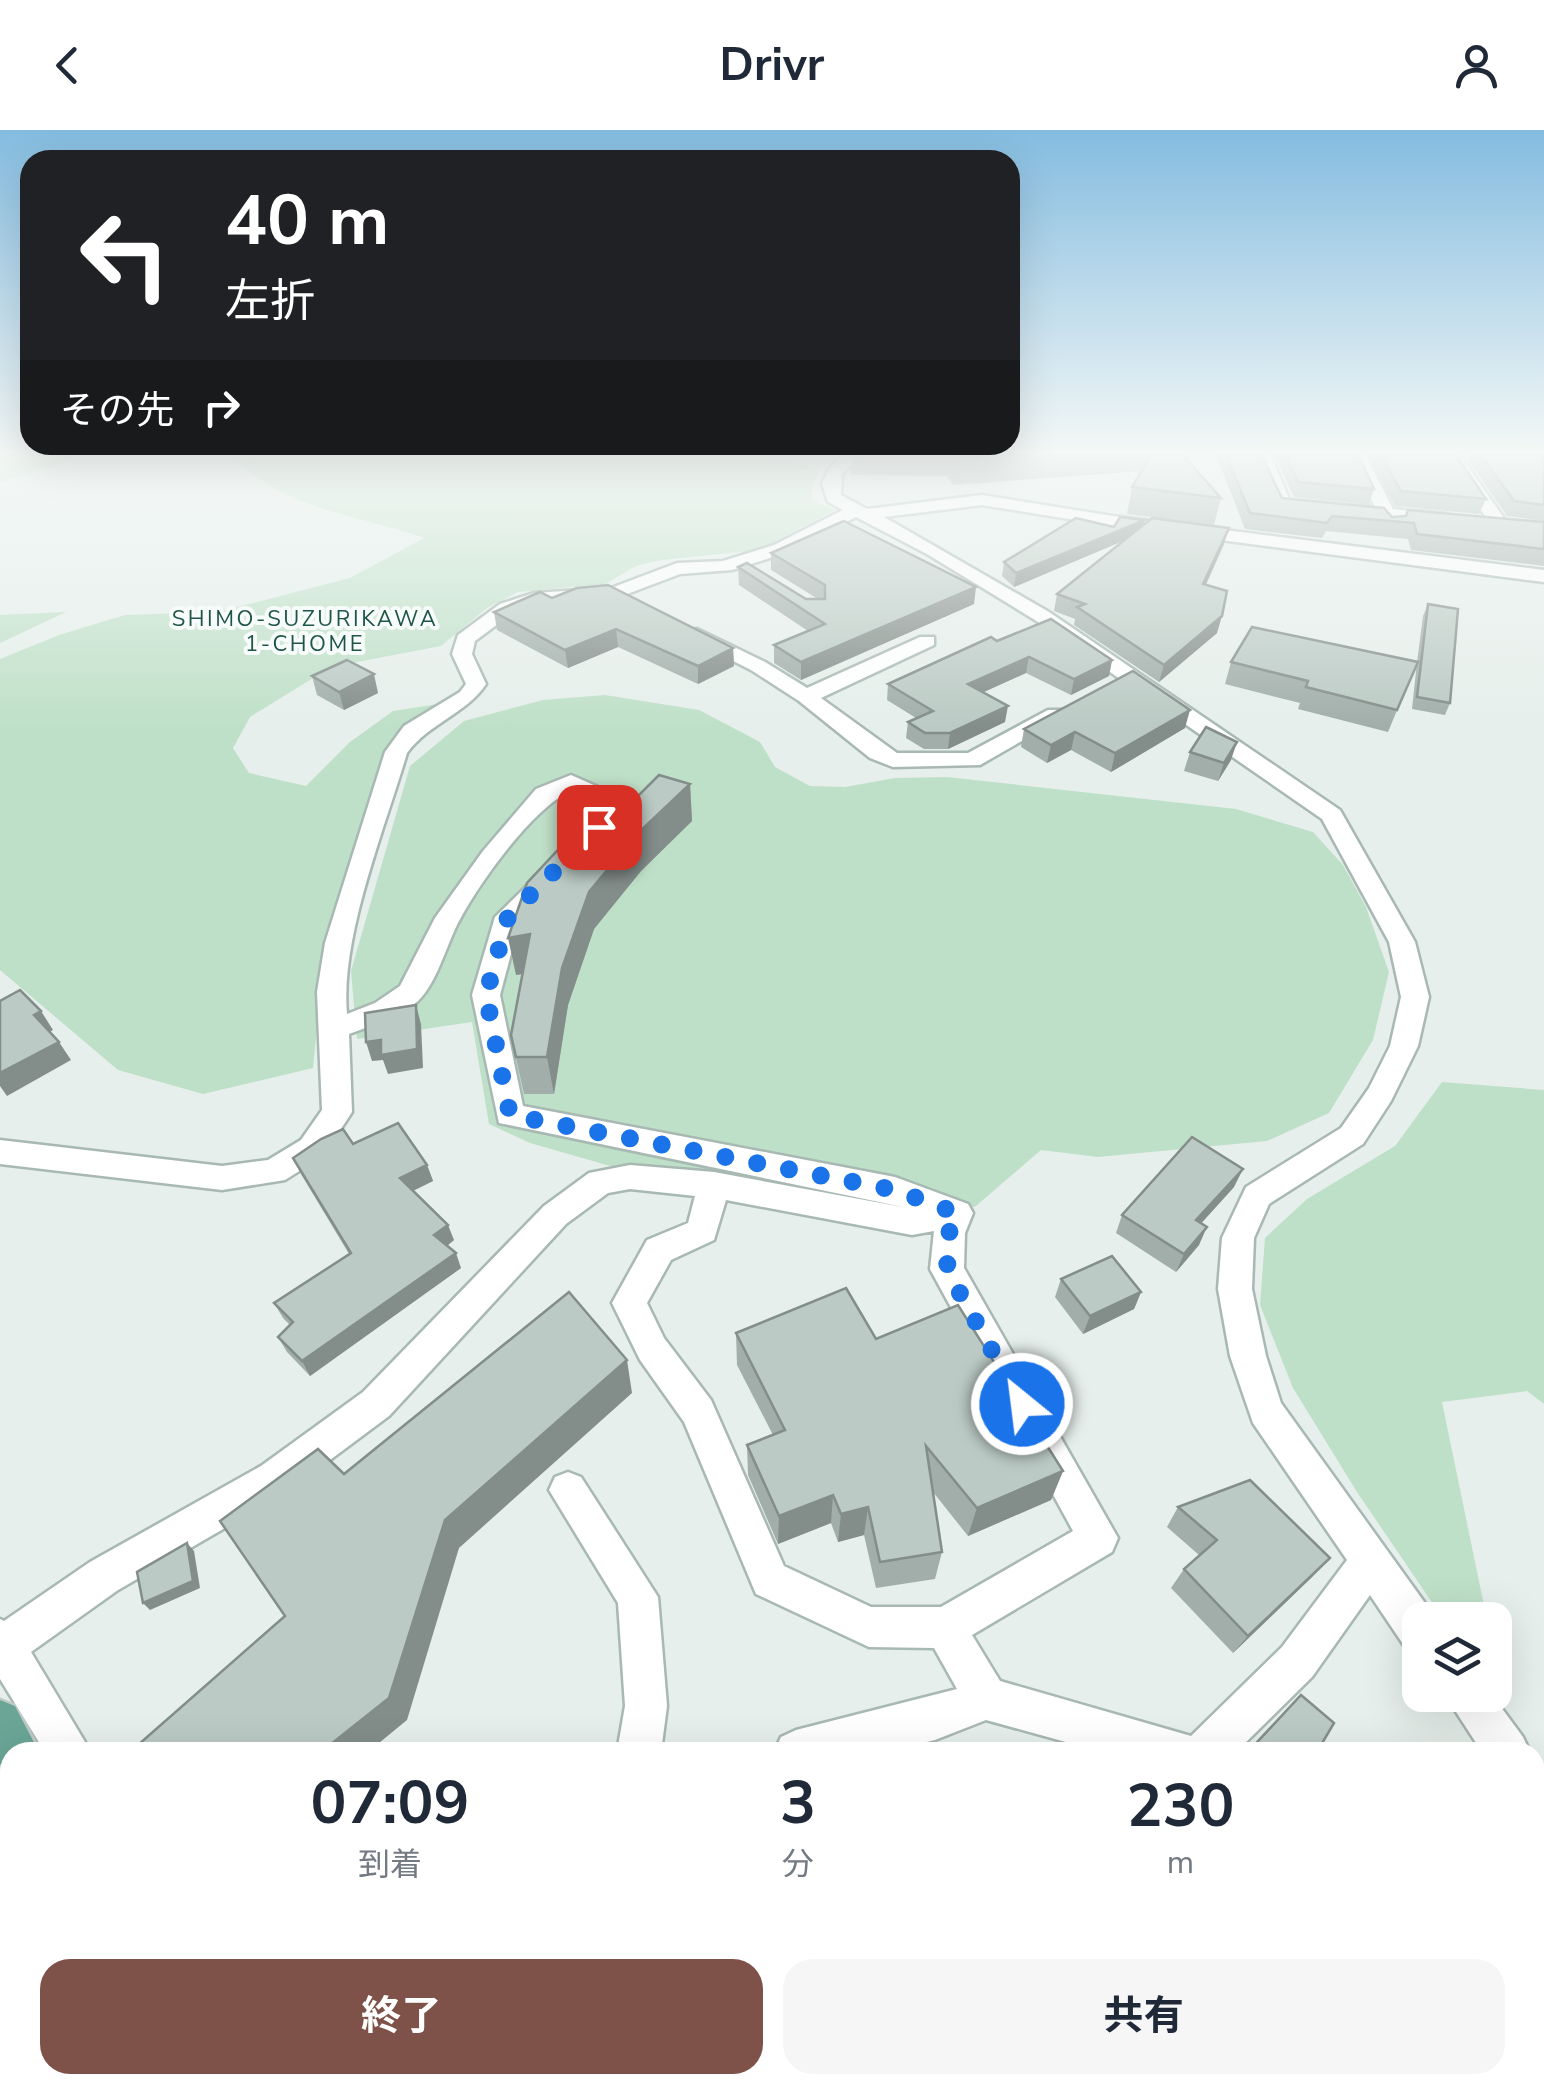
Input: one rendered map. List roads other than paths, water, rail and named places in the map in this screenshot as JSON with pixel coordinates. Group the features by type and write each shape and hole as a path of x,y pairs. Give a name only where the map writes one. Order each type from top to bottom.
{"street":[{"path":"0,1152 136,1172 222,1178 274,1170 312,1148 337,1112 331,992 338,943 396,752 412,730 468,696 476,684 462,654 465,639 507,608 534,599 614,593 676,569 745,567 792,544"},
{"path":"916,544 1042,616 1122,680 1332,815 1402,942 1414,997 1404,1046 1352,1136 1257,1196 1238,1238 1235,1289 1248,1356 1266,1411 1402,1606"},
{"path":"1298,544 1544,576"},
{"path":"1396,544 1399,556"},
{"path":"614,593 646,609"},
{"path":"678,625 806,696 878,753 893,760 972,760 1078,704"},
{"path":"806,696 928,640"},
{"path":"334,1029 385,1010 411,992 448,918 492,856 544,794 571,782 622,806 508,917 486,995 510,1115 895,1190 957,1213"},
{"path":"63,1742 2,1643 104,1576 274,1479 376,1404 555,1215 600,1182 630,1176 714,1185 912,1222 957,1213"},
{"path":"714,1185 702,1231 659,1250 629,1303 652,1349 698,1412 770,1580 869,1627 945,1628 1098,1538 947,1270 949,1233 957,1213"},
{"path":"568,1490 638,1597 646,1706 641,1742"},
{"path":"1216,1742 1298,1662 1370,1561"},
{"path":"945,1628 986,1700"},
{"path":"838,1742 935,1719 986,1700 1141,1742"},
{"path":"1479,1712 1501,1742"}],"district":[{"name":"SHIMO-SUZURIKAWA 1-CHOME","path":"305,630"}]}
